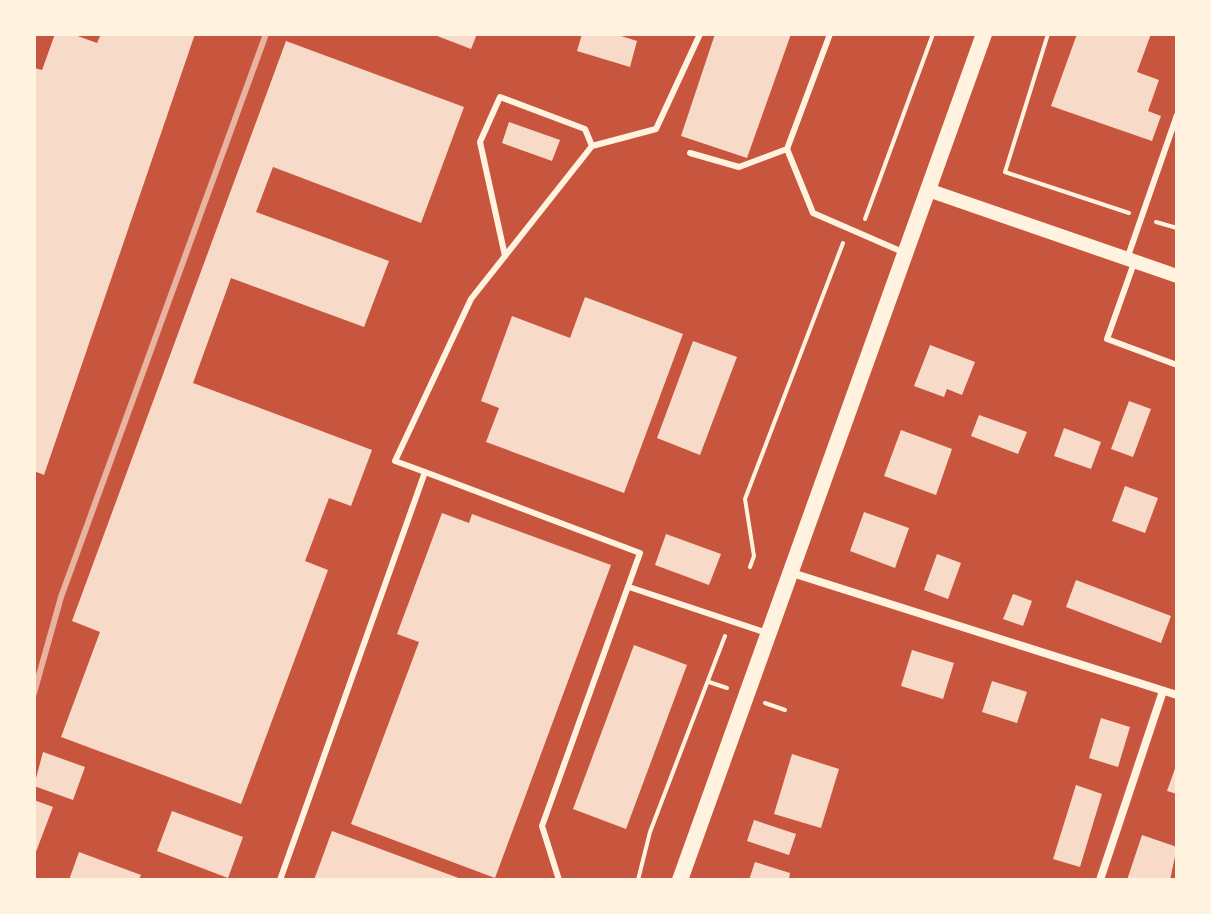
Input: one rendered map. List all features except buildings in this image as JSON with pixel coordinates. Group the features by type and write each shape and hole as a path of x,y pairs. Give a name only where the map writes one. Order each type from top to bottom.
{"main road":[{"path":"680,880 788,572 984,34"}],"street":[{"path":"928,190 1177,276"},
{"path":"788,572 1177,695"},
{"path":"1100,880 1163,691"}],"lane":[{"path":"559,880 542,826 640,553 395,461 471,299 592,146 656,129 700,34"},
{"path":"830,34 787,149 813,213 905,253"},
{"path":"505,256 480,142 500,97 585,129 592,146"},
{"path":"1177,115 1142,217 1107,339 1177,365"},
{"path":"690,153 739,167 787,149"},
{"path":"280,880 425,472"},
{"path":"629,587 767,633"}],"path":[{"path":"750,567 754,556 745,499 844,240 869,215 933,34"},
{"path":"1048,34 1005,172 1177,228"},
{"path":"638,880 650,832 725,636"}],"railway":[{"path":"34,693 61,597 266,34"}]}
